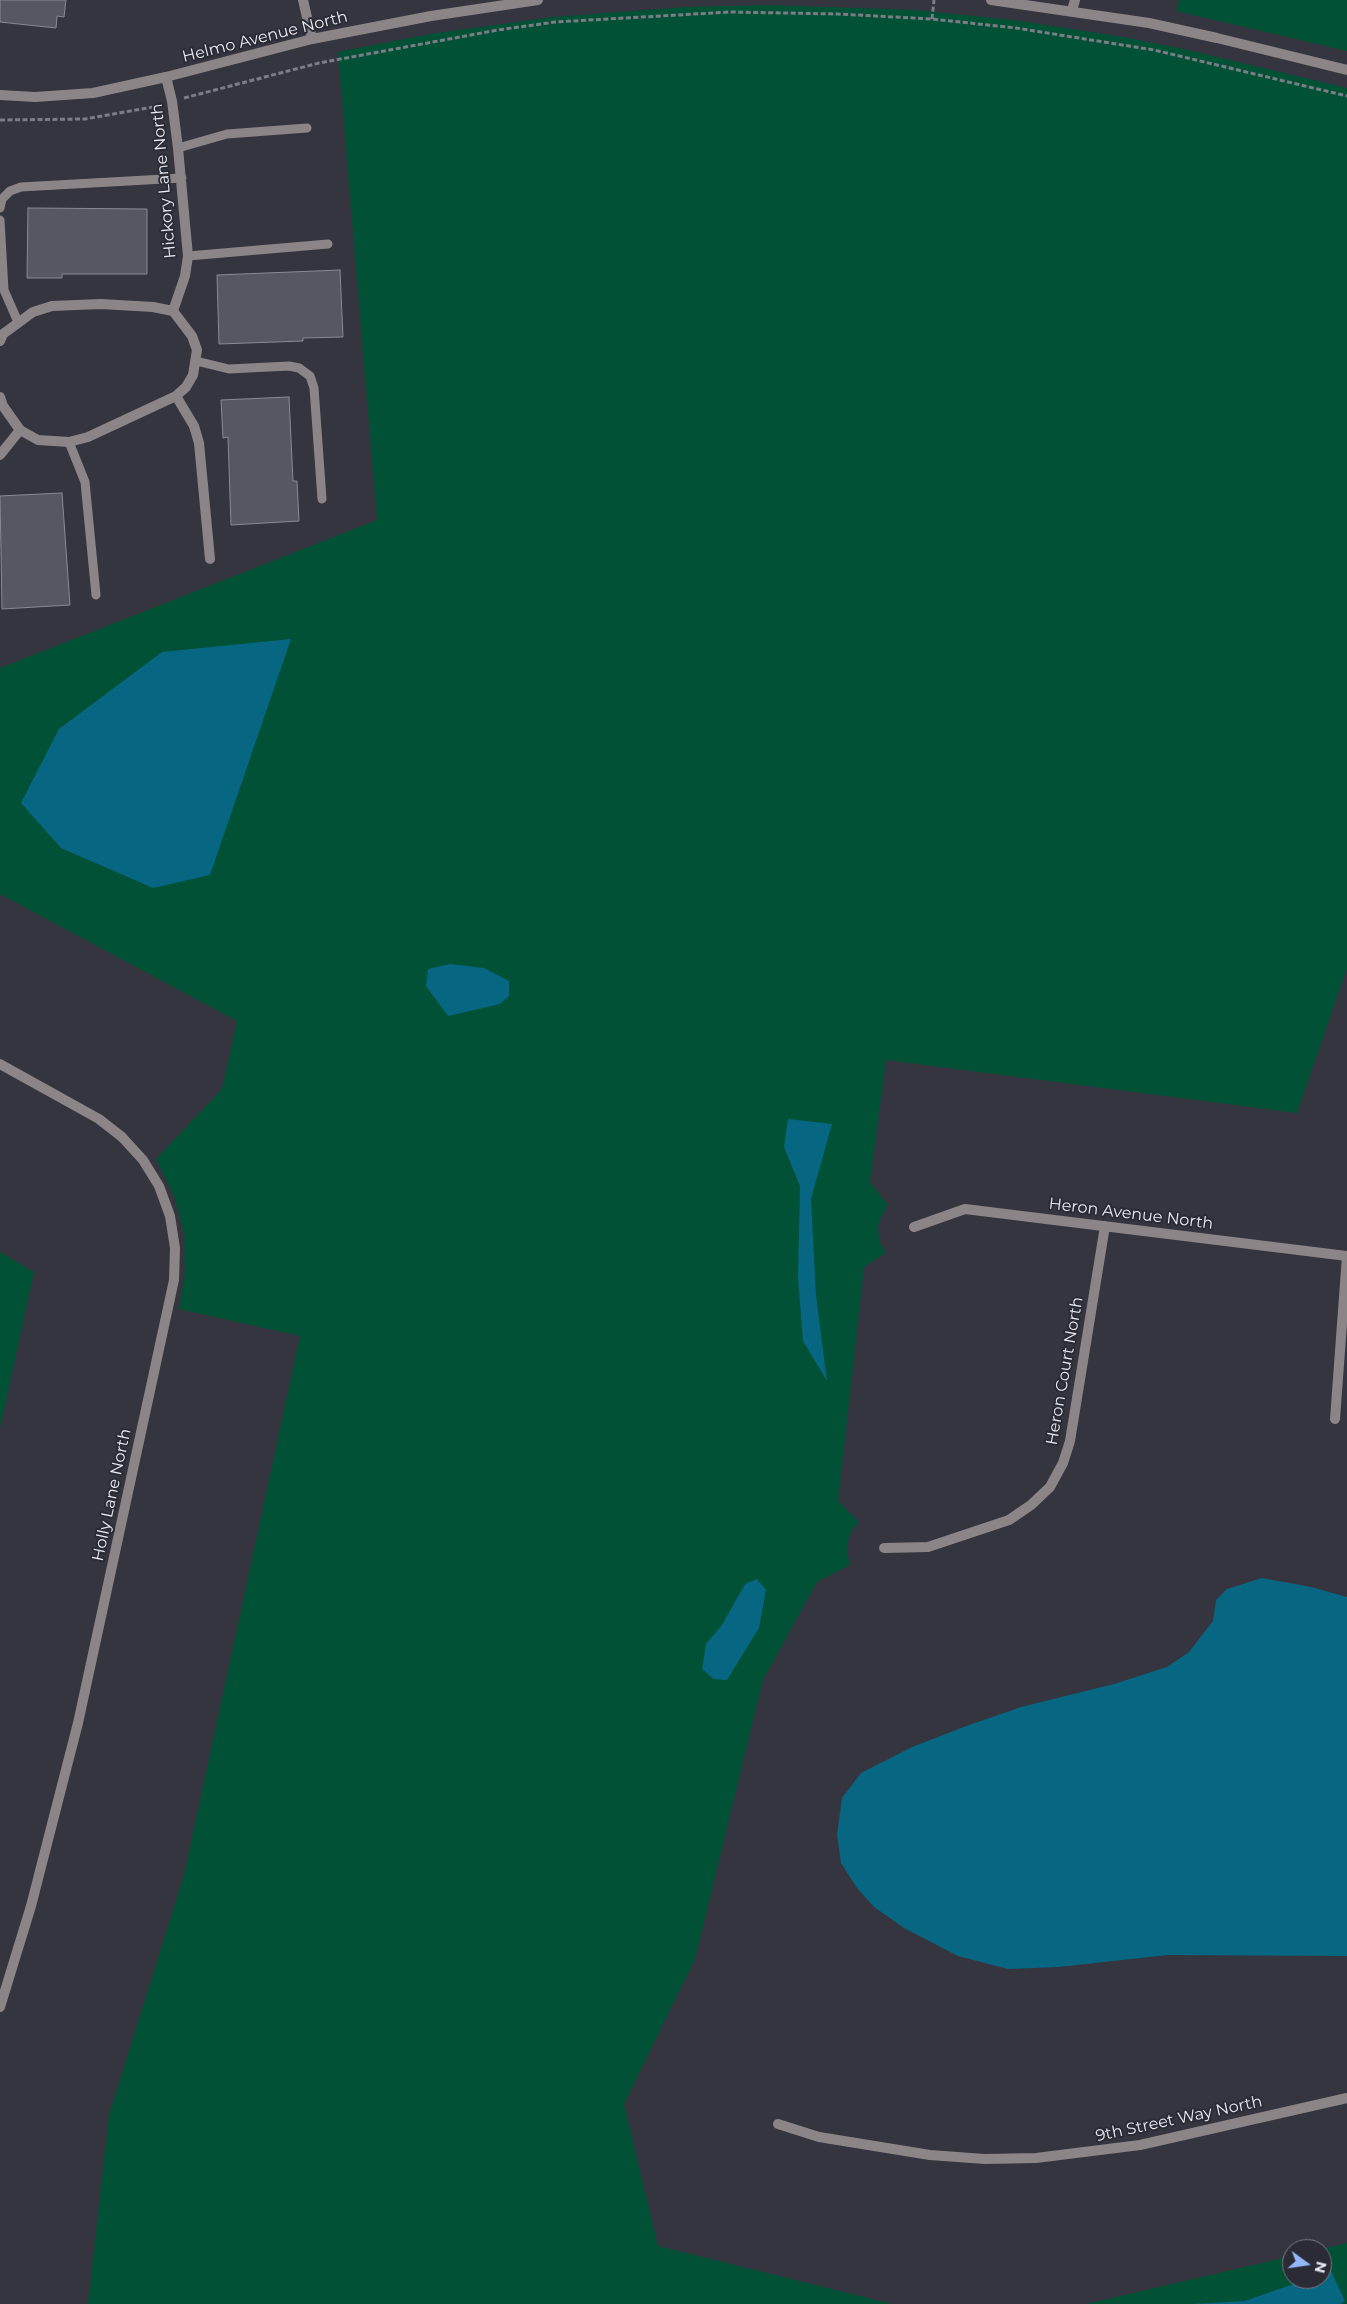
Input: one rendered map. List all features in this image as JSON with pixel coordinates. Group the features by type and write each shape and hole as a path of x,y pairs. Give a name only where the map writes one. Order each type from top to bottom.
{"street":[{"path":"303,0 312,39"},
{"name":"Helmo Avenue North","path":"0,96 35,97 94,93 166,77 312,39 431,16 538,0"},
{"path":"991,0 1073,5 1347,70"},
{"name":"Hickory Lane North","path":"166,77 172,101 182,178 188,256 173,311"},
{"path":"0,341 3,334 18,322 33,312 52,306 76,304 153,307 173,311 192,336 197,350 193,375 186,387 176,396 88,437 69,442 38,440 20,430 3,406 0,398"},
{"path":"176,396 194,426 199,443 210,559"},
{"path":"0,455 20,430"},
{"name":"Holly Lane North","path":"0,1064 98,1119 122,1136 143,1160 159,1186 170,1216 175,1248 174,1280 78,1724 31,1906 0,2007"},
{"name":"Heron Avenue North","path":"914,1227 965,1209 1347,1256"},
{"name":"Heron Court North","path":"884,1548 928,1547 1009,1520 1031,1505 1050,1487 1063,1463 1070,1442 1105,1226"},
{"path":"1335,1419 1347,1256"},
{"name":"9th Street Way North","path":"778,2124 819,2137 930,2156 985,2159 1036,2158 1140,2145 1347,2098"}],"lane":[{"path":"178,148 226,134 307,128"},
{"path":"0,208 2,199 10,191 21,187 182,178"},
{"path":"0,220 4,290 18,322"},
{"path":"188,256 328,244"},
{"path":"196,361 229,369 289,366 299,368 310,376 314,388 322,499"},
{"path":"69,442 85,482 96,595"}],"path":[{"path":"932,19 934,0"},
{"path":"188,96 319,63 447,38 555,22 730,12 838,14 932,19 1049,33 1154,50 1347,96"},
{"path":"0,120 85,119 155,107"}],"green space":[{"path":"1179,0 1347,0 1347,51 1176,11"},
{"path":"768,5 914,10 1013,20 1123,37 1188,50 1347,88 1347,968 1297,1113 886,1060 870,1182 888,1205 878,1227 880,1243 886,1253 864,1267 838,1501 859,1522 852,1530 848,1541 847,1553 850,1565 817,1582 763,1680 695,1959 624,2104 658,2246 892,2304 88,2304 109,2115 184,1875 300,1336 179,1309 185,1272 184,1233 174,1196 156,1159 222,1089 237,1021 0,894 0,668 377,520 338,52 430,34 553,17 687,7"},
{"path":"0,1252 34,1272 0,1428"},
{"path":"1347,2243 1347,2304 1086,2304 1282,2258 1282,2289 1332,2289 1332,2247"}],"water":[{"path":"291,639 210,875 153,888 61,848 21,803 59,729 162,652"},
{"path":"450,964 484,968 509,981 509,996 500,1004 448,1016 426,986 428,969"},
{"path":"788,1119 832,1124 811,1199 816,1295 827,1381 803,1341 798,1278 800,1186 784,1147"},
{"path":"1262,1578 1311,1587 1347,1597 1347,1956 1168,1955 1058,1967 1008,1969 958,1956 904,1928 874,1907 857,1888 841,1863 837,1835 842,1798 861,1773 912,1747 969,1725 1021,1707 1114,1684 1167,1667 1189,1652 1213,1621 1216,1600 1227,1589"},
{"path":"757,1579 766,1590 759,1628 727,1680 714,1679 702,1669 706,1644 722,1625 745,1584"},
{"path":"1332,2273 1345,2301 1341,2304 1193,2304 1245,2301 1282,2288 1332,2289"}],"building":[{"path":"0,0 66,0 64,17 57,16 56,28 0,22"},
{"path":"28,208 147,209 147,274 62,274 62,278 27,278"},
{"path":"340,270 343,337 303,338 303,341 219,344 217,275"},
{"path":"289,397 293,481 297,481 299,521 231,525 228,437 223,438 221,400"},
{"path":"62,493 70,605 2,609 0,496"}]}
